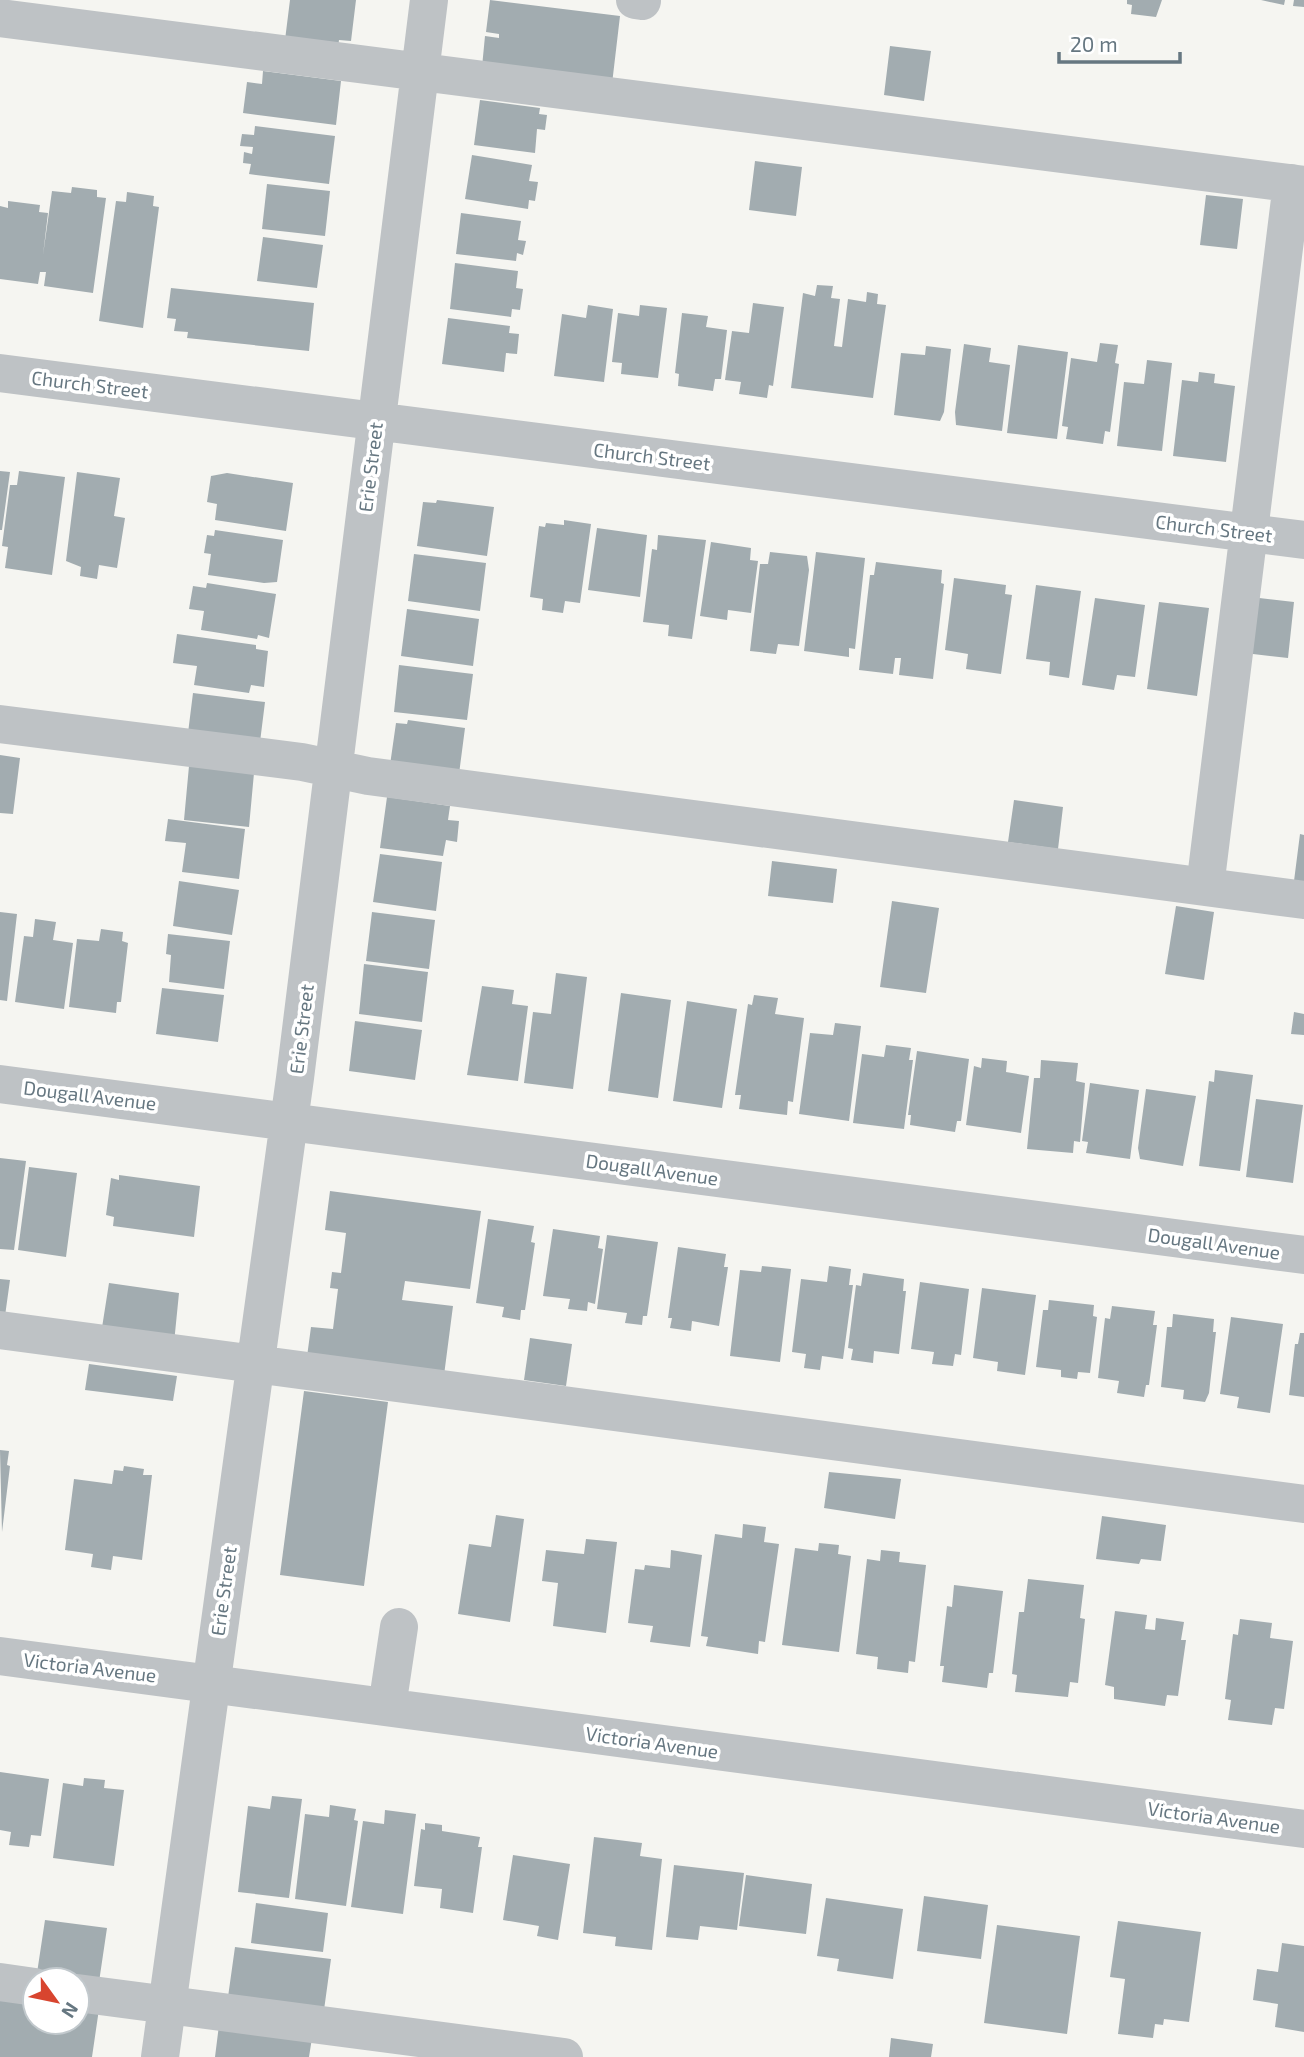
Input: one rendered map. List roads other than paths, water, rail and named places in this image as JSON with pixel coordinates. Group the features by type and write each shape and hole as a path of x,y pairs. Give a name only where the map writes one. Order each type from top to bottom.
{"street":[{"name":"Erie Street","path":"159,2057 295,1078 429,0"},
{"path":"635,0 642,1"},
{"path":"0,18 1298,184 1249,533 1205,887"},
{"name":"Church Street","path":"0,373 1304,540"},
{"path":"0,724 302,762 368,776 1304,900"},
{"name":"Dougall Avenue","path":"0,1084 1304,1255"},
{"path":"0,1330 1304,1504"},
{"path":"387,1707 399,1627"},
{"name":"Victoria Avenue","path":"0,1656 1304,1829"},
{"path":"0,1982 21,1985"},
{"path":"91,1995 564,2057"}]}
